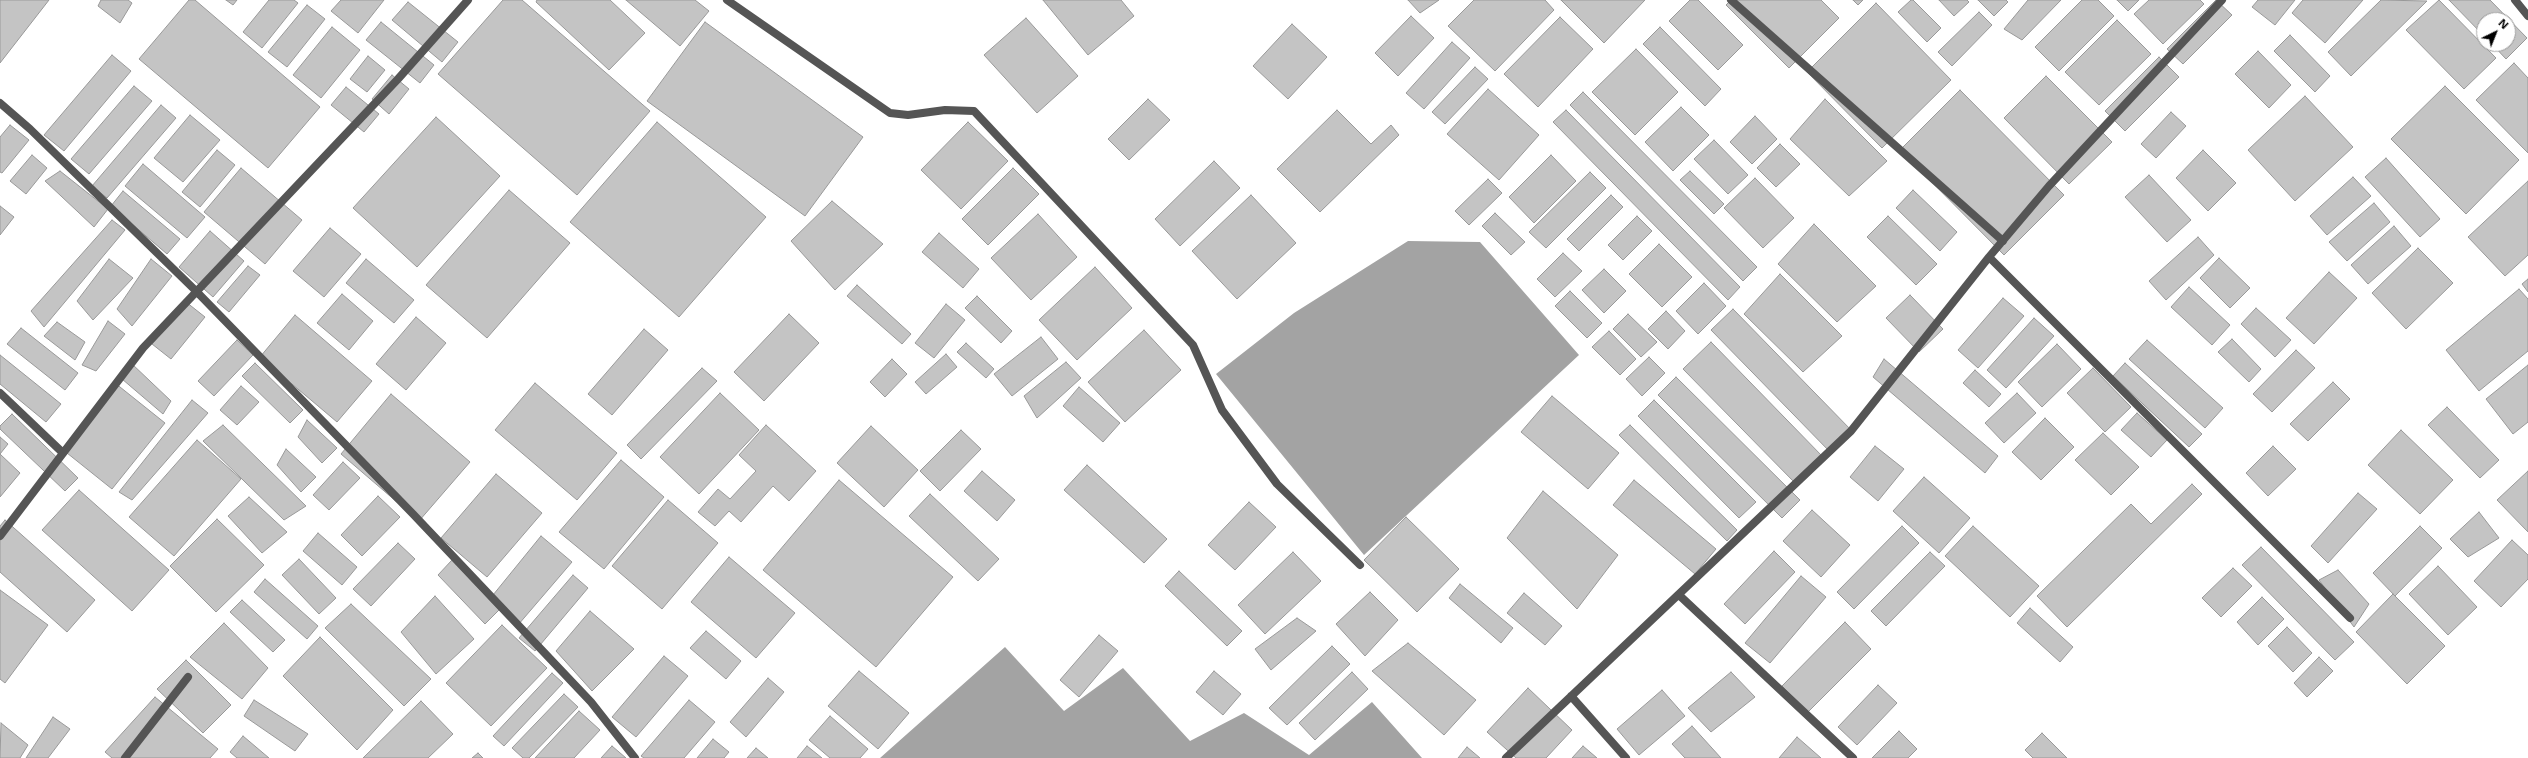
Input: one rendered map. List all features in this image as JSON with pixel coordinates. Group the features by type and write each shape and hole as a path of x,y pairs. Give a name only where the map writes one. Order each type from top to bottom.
{"street":[{"path":"0,536 143,348 398,79 468,0"},
{"path":"727,0 890,113 908,115 945,110 974,111 1193,345 1222,410 1277,484 1360,565"},
{"path":"1731,0 2003,241"},
{"path":"1506,758 1851,431 1989,256 2049,186 2222,0"},
{"path":"2515,0 2528,16"},
{"path":"0,103 30,129 196,291 413,514 581,691 635,758"},
{"path":"1989,256 2350,618"},
{"path":"0,394 63,453"},
{"path":"1679,595 1852,758"},
{"path":"126,758 188,677"},
{"path":"1571,696 1626,758"}],"shaded area":[{"path":"1408,241 1480,242 1579,355 1364,555 1216,374 1294,313"},
{"path":"1005,647 1064,711 1123,668 1190,741 1244,713 1309,755 1372,702 1422,758 880,758"}],"building":[{"path":"0,0 49,0 0,63"},
{"path":"101,0 128,0 132,3 120,23 98,6"},
{"path":"189,0 195,0 320,107 268,168 139,59"},
{"path":"226,0 237,0 233,5"},
{"path":"269,0 294,0 298,3 262,48 243,32"},
{"path":"341,0 384,0 358,33 331,11"},
{"path":"503,0 522,0 650,111 577,195 438,74"},
{"path":"537,0 610,0 645,33 609,70 536,2"},
{"path":"626,0 695,0 709,11 680,46"},
{"path":"1043,0 1121,0 1134,16 1088,55"},
{"path":"1408,0 1439,0 1420,13"},
{"path":"1474,0 1545,0 1554,10 1495,71 1448,26"},
{"path":"1561,0 1645,0 1604,43"},
{"path":"1690,0 1698,0 1743,45 1718,70 1669,21"},
{"path":"1731,0 1821,0 1839,18 1789,68 1726,5"},
{"path":"1853,0 1863,0 1858,5"},
{"path":"1911,0 1913,0 1941,28 1927,42 1898,12"},
{"path":"1939,0 1967,0 1969,2 1954,16"},
{"path":"1978,0 2006,0 2008,2 1994,16"},
{"path":"2028,0 2061,0 2022,40 2004,29"},
{"path":"2082,0 2098,0 2114,16 2059,71 2035,47"},
{"path":"2117,0 2139,0 2128,11"},
{"path":"2149,0 2200,0 2204,4 2163,44 2134,14"},
{"path":"2216,0 2232,15 2183,64 2167,49"},
{"path":"2258,0 2295,0 2275,25 2252,7"},
{"path":"2303,0 2363,0 2325,43 2292,13"},
{"path":"2381,0 2427,1 2351,76 2328,52"},
{"path":"2439,0 2476,38 2476,52 2490,52 2496,58 2464,89 2406,30"},
{"path":"2449,0 2490,0 2502,12 2476,12 2476,28"},
{"path":"408,2 458,42 442,62 392,20"},
{"path":"1876,3 1951,80 1882,148 1807,72"},
{"path":"307,5 325,19 287,67 268,52"},
{"path":"1979,12 1992,25 1952,66 1938,52"},
{"path":"1411,16 1434,38 1398,76 1375,53"},
{"path":"1560,17 1593,49 1538,107 1504,74"},
{"path":"1026,18 1078,76 1037,113 984,55"},
{"path":"2117,20 2151,54 2099,105 2065,72"},
{"path":"381,22 434,65 420,83 366,40"},
{"path":"705,22 863,137 805,216 647,101"},
{"path":"1292,24 1327,57 1288,99 1253,66"},
{"path":"332,27 360,50 321,98 293,75"},
{"path":"1660,27 1721,89 1705,106 1643,44"},
{"path":"2516,27 2527,38 2516,49"},
{"path":"2290,35 2330,76 2315,92 2274,51"},
{"path":"1452,42 1470,58 1424,109 1406,93"},
{"path":"1636,49 1678,92 1635,135 1592,92"},
{"path":"2258,51 2291,85 2269,108 2235,74"},
{"path":"2499,52 2513,52 2506,59"},
{"path":"112,55 131,71 64,151 44,135"},
{"path":"368,56 385,70 367,92 350,79"},
{"path":"2159,57 2179,77 2125,131 2105,111"},
{"path":"2514,63 2528,78 2528,153 2476,100"},
{"path":"1475,67 1488,79 1445,124 1432,112"},
{"path":"392,75 409,89 389,114 372,99"},
{"path":"2046,76 2112,142 2069,184 2004,118"},
{"path":"134,86 152,101 89,174 71,159"},
{"path":"2445,86 2519,160 2466,214 2391,139"},
{"path":"346,87 379,114 364,132 331,105"},
{"path":"1488,89 1539,135 1499,180 1447,134"},
{"path":"1960,90 2064,195 2004,255 1900,150"},
{"path":"1583,92 1757,267 1743,281 1570,105"},
{"path":"2305,96 2353,147 2295,201 2248,150"},
{"path":"1148,99 1170,120 1129,160 1108,139"},
{"path":"1825,99 1887,161 1849,196 1790,139"},
{"path":"161,105 176,118 107,198 92,186"},
{"path":"1681,107 1709,135 1673,171 1645,142"},
{"path":"1337,110 1371,144 1391,125 1399,135 1320,212 1277,169"},
{"path":"1566,110 1740,287 1728,300 1553,122"},
{"path":"2171,112 2186,126 2156,158 2141,144"},
{"path":"190,115 220,140 183,182 154,158"},
{"path":"1755,116 1777,139 1752,164 1730,142"},
{"path":"436,117 500,176 417,267 353,208"},
{"path":"657,122 766,217 679,317 570,222"},
{"path":"968,122 1008,161 961,209 921,170"},
{"path":"10,125 29,140 2,173 0,172 0,137"},
{"path":"1714,140 1748,175 1728,194 1694,159"},
{"path":"1780,144 1800,164 1776,187 1757,168"},
{"path":"217,150 235,165 200,207 182,192"},
{"path":"2203,150 2236,183 2208,211 2176,178"},
{"path":"32,155 47,168 26,194 10,181"},
{"path":"1551,155 1576,181 1534,223 1509,197"},
{"path":"2386,158 2440,219 2420,237 2365,177"},
{"path":"1214,161 1240,188 1180,246 1155,219"},
{"path":"143,164 205,217 187,238 125,186"},
{"path":"241,168 302,220 265,264 204,212"},
{"path":"1013,168 1039,194 988,245 962,219"},
{"path":"60,171 108,209 94,227 45,181"},
{"path":"1690,171 1724,204 1714,214 1680,180"},
{"path":"1590,172 1606,188 1546,248 1529,232"},
{"path":"2149,175 2191,220 2167,242 2125,197"},
{"path":"2353,177 2371,196 2327,235 2310,216"},
{"path":"1755,178 1794,218 1763,248 1724,208"},
{"path":"1488,179 1502,193 1469,225 1455,211"},
{"path":"2528,181 2528,255 2505,276 2468,237"},
{"path":"509,190 570,243 487,338 426,285"},
{"path":"1913,190 1957,232 1940,251 1896,208"},
{"path":"123,191 180,239 167,254 111,206"},
{"path":"1251,195 1296,243 1237,299 1192,251"},
{"path":"1611,195 1623,207 1579,251 1567,239"},
{"path":"832,201 883,244 835,290 791,241"},
{"path":"2374,203 2390,222 2347,261 2329,242"},
{"path":"0,206 14,217 0,235"},
{"path":"1495,213 1525,242 1511,255 1482,226"},
{"path":"1038,214 1077,257 1031,300 991,258"},
{"path":"1637,216 1652,231 1623,260 1608,245"},
{"path":"1888,216 1937,264 1916,285 1867,237"},
{"path":"112,220 125,230 44,327 31,311"},
{"path":"1814,224 1876,286 1837,322 1778,264"},
{"path":"2394,226 2411,246 2368,284 2351,265"},
{"path":"330,228 361,254 324,297 293,271"},
{"path":"210,231 244,261 213,297 179,267"},
{"path":"939,233 979,269 963,288 922,252"},
{"path":"2198,237 2214,255 2166,300 2149,281"},
{"path":"1659,244 1692,277 1662,307 1629,274"},
{"path":"2418,248 2453,283 2406,329 2372,293"},
{"path":"1563,253 1582,271 1555,297 1537,279"},
{"path":"2219,258 2250,288 2230,308 2200,278"},
{"path":"109,259 133,278 93,320 77,301"},
{"path":"151,259 172,276 132,326 117,309"},
{"path":"366,259 414,300 394,323 346,283"},
{"path":"248,266 260,275 229,312 217,302"},
{"path":"1095,267 1132,308 1077,360 1039,320"},
{"path":"1604,269 1626,291 1604,313 1582,290"},
{"path":"2329,272 2357,298 2314,344 2286,318"},
{"path":"1780,274 1842,336 1803,372 1744,314"},
{"path":"2528,279 2528,292 2522,284"},
{"path":"1704,283 1726,306 1698,334 1676,311"},
{"path":"857,285 911,334 902,344 847,296"},
{"path":"2189,287 2230,325 2212,345 2171,307"},
{"path":"2519,289 2528,299 2528,351 2479,391 2446,350"},
{"path":"1570,291 1602,323 1587,338 1555,306"},
{"path":"342,294 373,321 349,350 317,323"},
{"path":"1910,295 1943,329 1919,352 1886,318"},
{"path":"977,296 1012,331 1001,343 965,308"},
{"path":"2003,298 2024,316 1978,368 1958,350"},
{"path":"186,302 205,317 171,359 152,344"},
{"path":"946,304 965,320 934,358 915,343"},
{"path":"2256,308 2291,340 2275,357 2241,324"},
{"path":"1733,309 1853,432 1832,454 1711,330"},
{"path":"1666,311 1685,331 1668,349 1648,329"},
{"path":"789,314 819,343 764,401 734,372"},
{"path":"1628,314 1657,342 1641,357 1613,329"},
{"path":"295,315 372,381 337,422 260,357"},
{"path":"416,317 446,343 406,390 376,364"},
{"path":"2034,318 2054,336 2006,388 1987,370"},
{"path":"108,321 125,334 96,371 82,365"},
{"path":"57,322 85,342 75,360 44,336"},
{"path":"21,328 78,373 65,390 7,344"},
{"path":"644,329 668,350 612,415 588,394"},
{"path":"1144,330 1181,370 1125,422 1088,382"},
{"path":"1609,331 1636,359 1620,375 1592,347"},
{"path":"1041,337 1058,359 1012,396 994,374"},
{"path":"2232,339 2261,369 2249,382 2218,352"},
{"path":"237,340 253,355 214,396 198,381"},
{"path":"2147,340 2223,408 2205,428 2129,359"},
{"path":"1711,342 1823,457 1796,484 1683,369"},
{"path":"966,343 994,369 986,378 957,352"},
{"path":"2057,344 2081,369 2042,407 2018,382"},
{"path":"2296,350 2315,368 2272,412 2253,394"},
{"path":"946,354 957,367 926,394 915,382"},
{"path":"0,355 61,404 46,422 0,384"},
{"path":"1649,357 1665,373 1642,396 1626,379"},
{"path":"892,359 907,374 885,397 870,382"},
{"path":"1884,359 1998,456 1985,473 1873,377"},
{"path":"1066,362 1081,378 1037,418 1024,396"},
{"path":"131,363 171,401 163,414 122,379"},
{"path":"255,363 303,410 290,423 242,376"},
{"path":"2125,363 2202,434 2189,447 2113,376"},
{"path":"2528,365 2528,422 2513,434 2486,399"},
{"path":"702,368 717,381 641,459 627,445"},
{"path":"2093,368 2131,407 2105,432 2067,393"},
{"path":"1975,370 2001,394 1989,407 1963,383"},
{"path":"1676,377 1800,500 1782,518 1658,395"},
{"path":"2333,382 2350,399 2308,441 2290,424"},
{"path":"115,383 165,423 112,489 62,449"},
{"path":"535,383 617,453 577,500 495,430"},
{"path":"241,386 259,402 237,425 220,410"},
{"path":"1079,387 1120,423 1103,442 1063,406"},
{"path":"720,393 759,430 699,494 660,457"},
{"path":"2017,393 2036,413 2004,443 1985,423"},
{"path":"391,394 470,462 419,521 341,454"},
{"path":"1552,396 1619,453 1588,489 1521,432"},
{"path":"192,400 208,413 132,500 119,492"},
{"path":"1654,400 1756,502 1739,518 1638,416"},
{"path":"2447,407 2499,460 2480,478 2428,425"},
{"path":"2137,413 2167,440 2151,457 2121,430"},
{"path":"12,414 78,478 65,491 0,429 0,426"},
{"path":"2045,418 2074,447 2041,480 2012,452"},
{"path":"307,420 337,448 322,463 298,437"},
{"path":"223,425 306,506 284,520 203,441"},
{"path":"766,425 816,471 789,501 773,486 741,522 729,511 715,526 698,512 718,489 730,499 756,471 739,455"},
{"path":"1630,425 1737,530 1727,541 1619,435"},
{"path":"871,426 918,470 884,507 837,463"},
{"path":"961,430 981,449 940,491 920,471"},
{"path":"2401,430 2453,480 2420,514 2368,465"},
{"path":"2103,433 2139,467 2111,495 2075,460"},
{"path":"0,437 8,444 0,454"},
{"path":"197,440 241,479 174,556 129,517"},
{"path":"1875,446 1904,469 1878,501 1850,477"},
{"path":"2273,446 2296,469 2268,496 2246,473"},
{"path":"286,449 316,477 301,492 277,465"},
{"path":"0,454 20,473 0,497"},
{"path":"621,460 664,497 604,569 559,532"},
{"path":"343,462 360,478 329,510 313,495"},
{"path":"1087,465 1167,539 1144,563 1064,490"},
{"path":"982,471 1015,500 997,521 964,491"},
{"path":"2528,471 2528,532 2497,500"},
{"path":"496,474 542,513 487,577 441,538"},
{"path":"1924,477 1970,518 1939,553 1893,511"},
{"path":"839,480 953,577 876,667 763,570"},
{"path":"1634,480 1716,549 1695,574 1613,505"},
{"path":"2192,484 2202,494 2067,627 2037,596 2131,504 2151,524"},
{"path":"79,490 169,570 132,611 42,530"},
{"path":"1543,491 1618,555 1577,609 1507,538"},
{"path":"2358,493 2377,509 2328,563 2311,546"},
{"path":"930,494 999,559 978,581 909,516"},
{"path":"378,496 400,517 362,556 341,535"},
{"path":"249,497 287,532 262,553 228,516"},
{"path":"668,500 718,543 662,609 612,566"},
{"path":"1249,502 1276,527 1235,570 1208,545"},
{"path":"1812,510 1850,545 1821,577 1783,541"},
{"path":"2479,512 2499,538 2468,557 2450,539"},
{"path":"1406,517 1459,569 1417,612 1364,560"},
{"path":"217,519 264,565 216,612 170,566"},
{"path":"5,520 95,600 67,632 0,572 0,526"},
{"path":"1902,526 1919,543 1854,609 1837,592"},
{"path":"1973,526 2039,586 2010,617 1945,556"},
{"path":"2420,526 2442,548 2395,596 2373,573"},
{"path":"318,533 357,567 342,585 303,551"},
{"path":"541,536 572,562 518,625 493,595"},
{"path":"2512,540 2528,555 2528,579 2501,607 2474,581"},
{"path":"398,543 415,559 371,606 353,589"},
{"path":"2261,547 2354,642 2335,660 2242,565"},
{"path":"1774,551 1795,572 1745,624 1724,604"},
{"path":"1293,552 1321,581 1265,634 1238,605"},
{"path":"1930,552 1945,566 1886,626 1871,611"},
{"path":"729,557 795,613 756,658 691,602"},
{"path":"299,559 336,598 319,614 282,575"},
{"path":"452,560 499,610 485,624 438,575"},
{"path":"2438,566 2477,607 2448,635 2409,594"},
{"path":"2233,568 2252,586 2221,617 2202,598"},
{"path":"2338,570 2369,604 2354,627 2319,580"},
{"path":"1179,571 1242,631 1227,646 1165,586"},
{"path":"573,575 588,588 535,651 519,638"},
{"path":"1801,576 1826,597 1770,663 1745,643"},
{"path":"265,579 318,626 307,639 254,592"},
{"path":"1460,584 1513,628 1501,643 1449,598"},
{"path":"0,590 48,625 5,683 0,679"},
{"path":"1370,592 1398,620 1365,656 1336,624"},
{"path":"1524,593 1562,626 1545,645 1507,613"},
{"path":"2393,594 2445,646 2407,684 2356,632"},
{"path":"435,596 474,639 436,674 401,632"},
{"path":"2262,597 2284,619 2258,645 2237,622"},
{"path":"242,600 285,640 273,652 230,612"},
{"path":"351,604 431,679 404,706 325,628"},
{"path":"2030,608 2073,647 2060,662 2017,623"},
{"path":"590,611 634,649 592,691 556,651"},
{"path":"1297,618 1316,631 1271,670 1255,649"},
{"path":"1845,622 1871,649 1808,712 1782,686"},
{"path":"224,623 268,668 242,699 190,657"},
{"path":"502,625 547,668 491,726 446,683"},
{"path":"2287,627 2312,653 2293,672 2268,646"},
{"path":"706,631 741,661 726,679 690,648"},
{"path":"1099,635 1118,651 1079,697 1060,680"},
{"path":"320,637 393,710 357,750 283,676"},
{"path":"1408,643 1476,700 1444,735 1372,671"},
{"path":"1332,646 1350,664 1287,725 1269,708"},
{"path":"664,656 688,676 636,737 612,717"},
{"path":"2319,657 2333,671 2307,697 2294,683"},
{"path":"186,660 231,705 203,733 157,689"},
{"path":"859,671 909,713 878,749 828,706"},
{"path":"1214,671 1241,694 1223,715 1196,692"},
{"path":"1352,672 1368,689 1315,740 1299,723"},
{"path":"1731,672 1755,697 1711,732 1688,708"},
{"path":"552,673 563,683 504,746 493,736"},
{"path":"768,678 784,692 746,737 730,722"},
{"path":"1878,685 1897,703 1857,745 1838,727"},
{"path":"1528,688 1572,730 1546,758 1516,758 1487,732"},
{"path":"1662,690 1685,716 1639,755 1617,729"},
{"path":"564,694 578,707 529,758 523,758 512,748"},
{"path":"155,697 218,749 210,758 112,758 105,752"},
{"path":"254,700 308,734 295,751 244,716"},
{"path":"689,700 715,722 684,758 644,758 641,756"},
{"path":"421,701 453,734 428,758 363,758"},
{"path":"579,711 600,730 574,758 535,758"},
{"path":"830,716 868,749 860,758 830,758 809,740"},
{"path":"53,717 70,729 48,758 26,758"},
{"path":"1,723 28,745 20,758 0,758"},
{"path":"1692,726 1721,758 1685,758 1672,744"},
{"path":"1899,731 1917,749 1908,758 1872,758"},
{"path":"2042,733 2067,758 2033,758 2025,750"},
{"path":"243,736 269,758 237,758 230,752"},
{"path":"1797,737 1821,758 1779,758"},
{"path":"713,739 729,752 724,758 697,758"},
{"path":"612,746 626,758 601,758"},
{"path":"807,746 822,758 797,758"},
{"path":"1583,746 1597,758 1572,758"},
{"path":"1467,747 1480,758 1458,758"},
{"path":"756,748 768,758 747,758"},
{"path":"478,753 483,758 472,758"}]}
